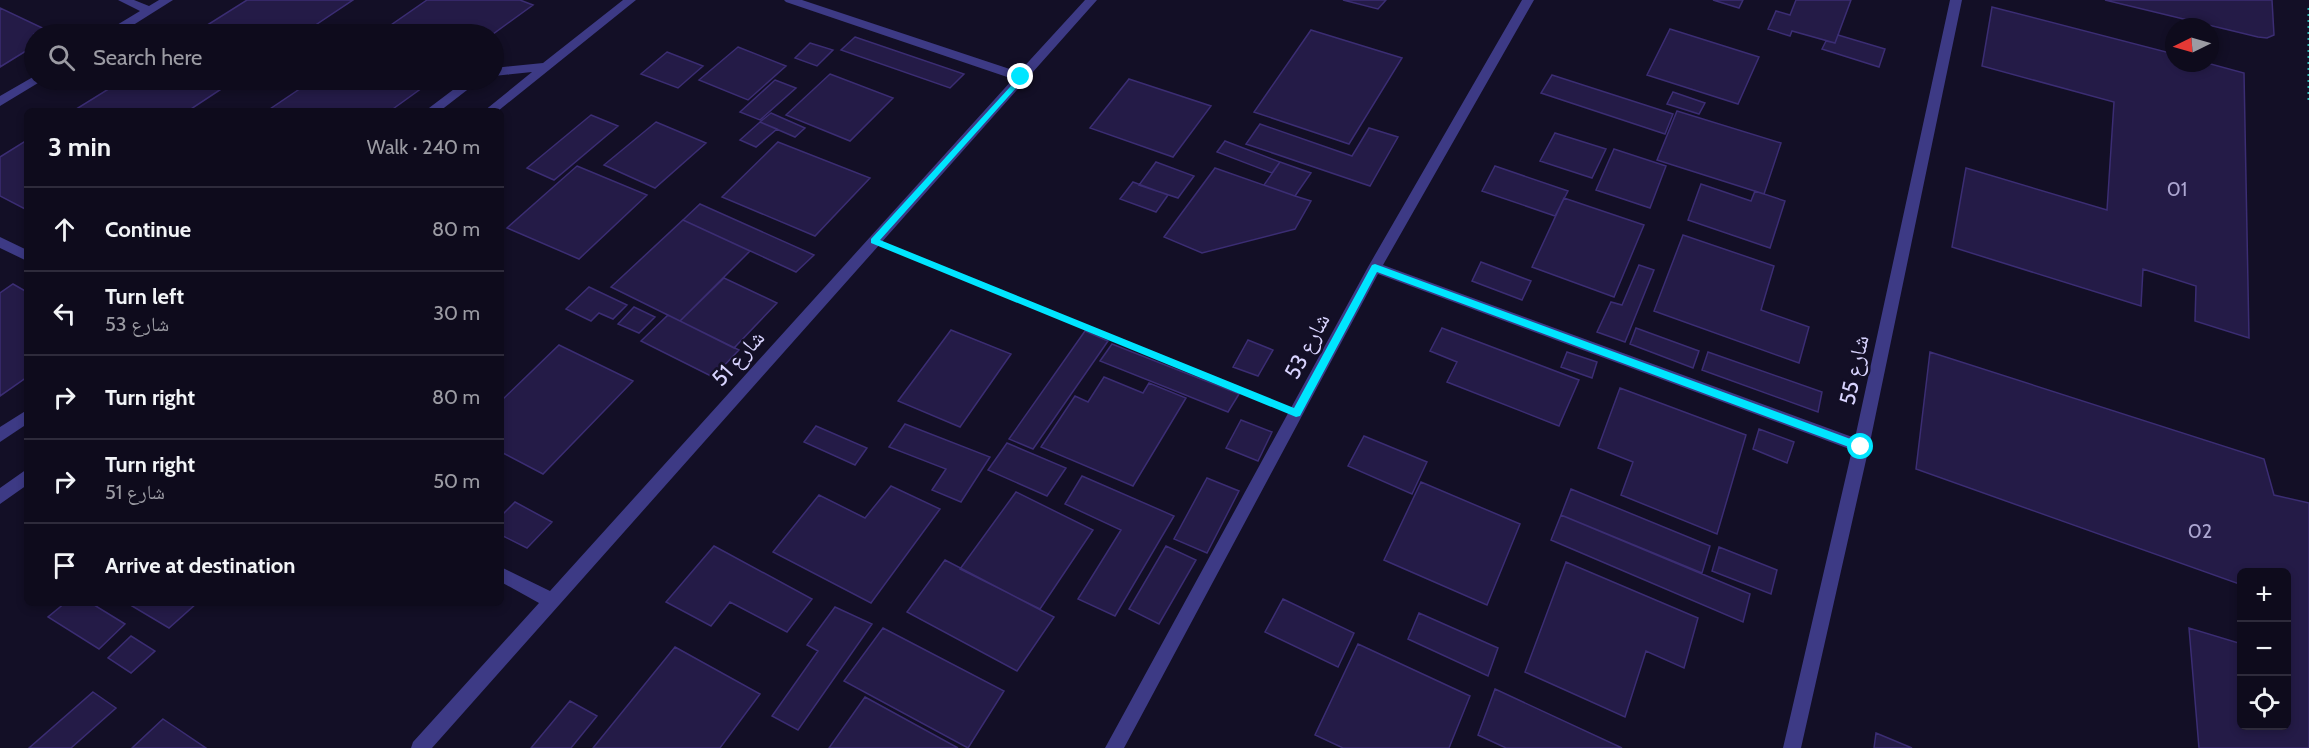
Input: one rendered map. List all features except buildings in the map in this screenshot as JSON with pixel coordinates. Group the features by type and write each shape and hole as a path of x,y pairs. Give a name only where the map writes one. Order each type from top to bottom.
{"street":[{"path":"124,0 150,11"},
{"path":"128,24 167,0"},
{"path":"494,108 630,0"},
{"path":"790,0 1021,77"},
{"name":"شارع 51","path":"420,748 1091,0"},
{"name":"شارع 53","path":"1114,748 1375,267 1528,0"},
{"name":"شارع 55","path":"1792,748 1861,447 1956,0"},
{"path":"504,71 547,66"},
{"path":"0,102 24,88"},
{"path":"435,108 460,90"},
{"path":"0,242 24,254"},
{"path":"1375,267 1861,447"},
{"path":"0,436 24,418"},
{"path":"0,497 24,478"},
{"path":"504,576 551,600"}],"path":[{"path":"2309,8 2309,104"},
{"path":"874,241 1296,413"}],"route":[{"path":"1021,77 874,241 1296,413 1375,267 1861,447"}]}
